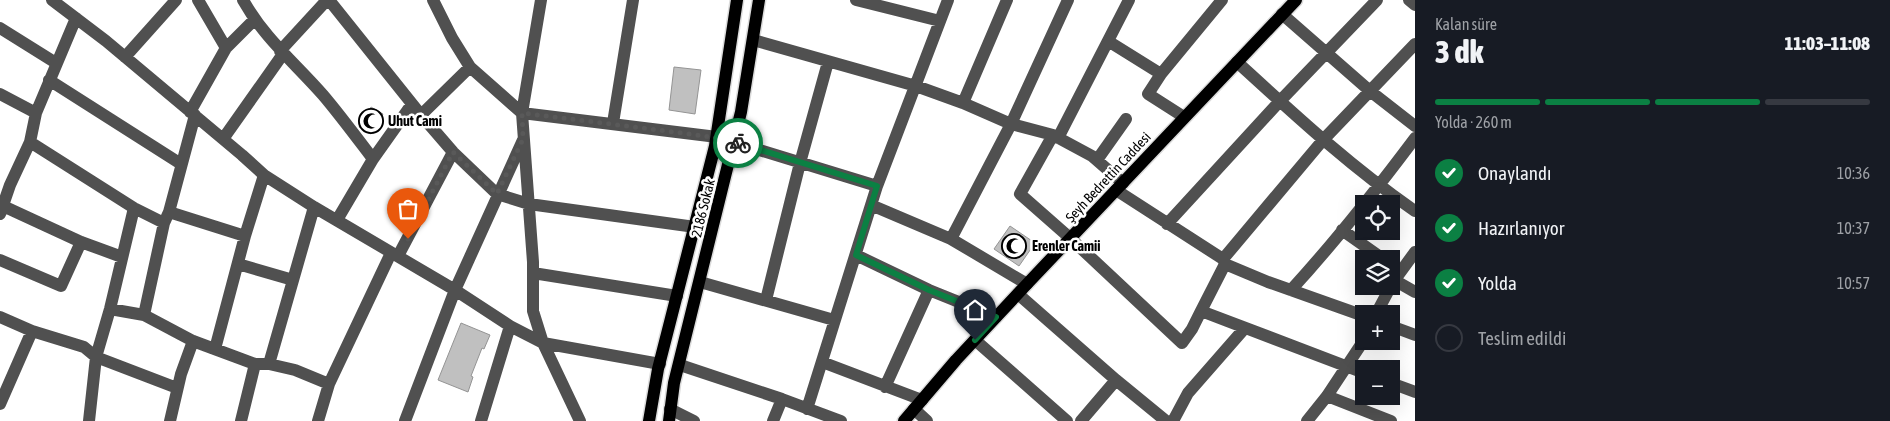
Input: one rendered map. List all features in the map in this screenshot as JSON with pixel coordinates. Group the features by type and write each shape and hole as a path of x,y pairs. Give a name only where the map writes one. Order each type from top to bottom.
{"main road":[{"name":"2186 Sokak","path":"649,421 660,364 717,138 737,0"},
{"name":"2186 Sokak","path":"669,415 674,383 680,365 741,112 758,0"},
{"name":"Şeyh Bedrettin Caddesi","path":"904,421 996,317 1296,0"}],"street":[{"path":"52,0 125,57 264,175 314,207 455,290 510,326 544,343 660,364"},
{"path":"125,57 176,0"},
{"path":"198,0 226,48"},
{"path":"243,0 254,20 281,52 322,94 374,159"},
{"path":"223,139 281,52 328,0 453,152 497,194 530,204 695,227"},
{"path":"433,0 452,38 470,67 522,113 613,123 717,138 877,186"},
{"path":"541,0 522,113 530,204 533,311 544,343 580,421"},
{"path":"613,123 633,0"},
{"path":"856,0 940,21"},
{"path":"807,408 877,186 948,0"},
{"path":"963,103 1007,0"},
{"path":"951,239 1011,124 1068,0"},
{"path":"1129,0 1056,137 1020,194 1182,343 1192,329 1224,262 1323,140 1415,44"},
{"path":"1184,117 1148,94 1161,74 1222,0"},
{"path":"1167,224 1280,101 1377,0"},
{"path":"1409,0 1415,5"},
{"path":"1282,14 1370,91 1415,126"},
{"path":"76,18 36,113 30,142 5,183 1,210 122,257"},
{"path":"144,315 167,217 182,164 192,114 226,48 254,20"},
{"path":"0,28 56,63"},
{"path":"753,40 916,86 963,103 1011,124 1056,137 1092,156 1119,186 1167,224 1224,262 1291,290 1355,313"},
{"path":"1108,41 1161,74"},
{"path":"766,300 800,163 828,62"},
{"path":"1237,62 1323,140 1379,186 1415,211"},
{"path":"421,115 470,67"},
{"path":"49,80 182,164"},
{"path":"0,94 36,113"},
{"path":"337,220 374,159 412,104"},
{"path":"1096,160 1126,119"},
{"path":"1291,290 1379,186 1415,138"},
{"path":"405,421 455,290 523,139"},
{"path":"30,142 134,208 245,236"},
{"path":"318,421 329,384 395,255 453,152"},
{"path":"215,349 245,236 264,175"},
{"path":"871,204 951,239 1027,284"},
{"path":"269,364 314,207"},
{"path":"89,421 96,357 110,309 134,208"},
{"path":"1342,230 1371,250"},
{"path":"0,260 61,286 81,242"},
{"path":"1400,270 1415,252"},
{"path":"856,255 929,290 996,317"},
{"path":"238,264 293,280"},
{"path":"533,273 677,296"},
{"path":"1400,281 1415,292"},
{"path":"700,282 834,320"},
{"path":"885,388 929,290"},
{"path":"1018,294 1166,421"},
{"path":"110,309 144,315 193,341 255,364 269,364 295,370 329,384"},
{"path":"1201,311 1355,370"},
{"path":"0,317 32,331 84,348 96,357 178,388"},
{"path":"481,421 510,326"},
{"path":"1173,421 1188,393 1244,328"},
{"path":"1400,329 1415,335"},
{"path":"0,404 32,331"},
{"path":"975,340 1067,421"},
{"path":"170,421 193,341"},
{"path":"1307,421 1327,396 1357,350"},
{"path":"822,362 885,388 918,405 927,421"},
{"path":"241,421 255,364"},
{"path":"680,365 841,421"},
{"path":"1081,421 1116,380"},
{"path":"1400,386 1415,392"},
{"path":"1327,396 1391,421"},
{"path":"773,421 782,399"},
{"path":"669,415 694,421"}],"building":[{"path":"674,67 701,70 695,114 669,110"},
{"name":"Uhut Cami","path":"371,107 383,114 371,134 359,127"},
{"name":"Erenler Camii","path":"1010,226 1035,243 1019,266 994,249"},
{"path":"461,323 490,335 484,349 482,348 471,376 473,377 468,392 438,380"}],"way so far":[{"path":"408,239 453,152 497,194 523,139 522,113 613,123 717,138 738,143"}],"place":[{"name":"Uhut Cami","path":"371,121"},
{"name":"Erenler Camii","path":"1014,246"}],"route":[{"path":"738,143 877,186 856,255 929,290 996,317 975,340"}]}
